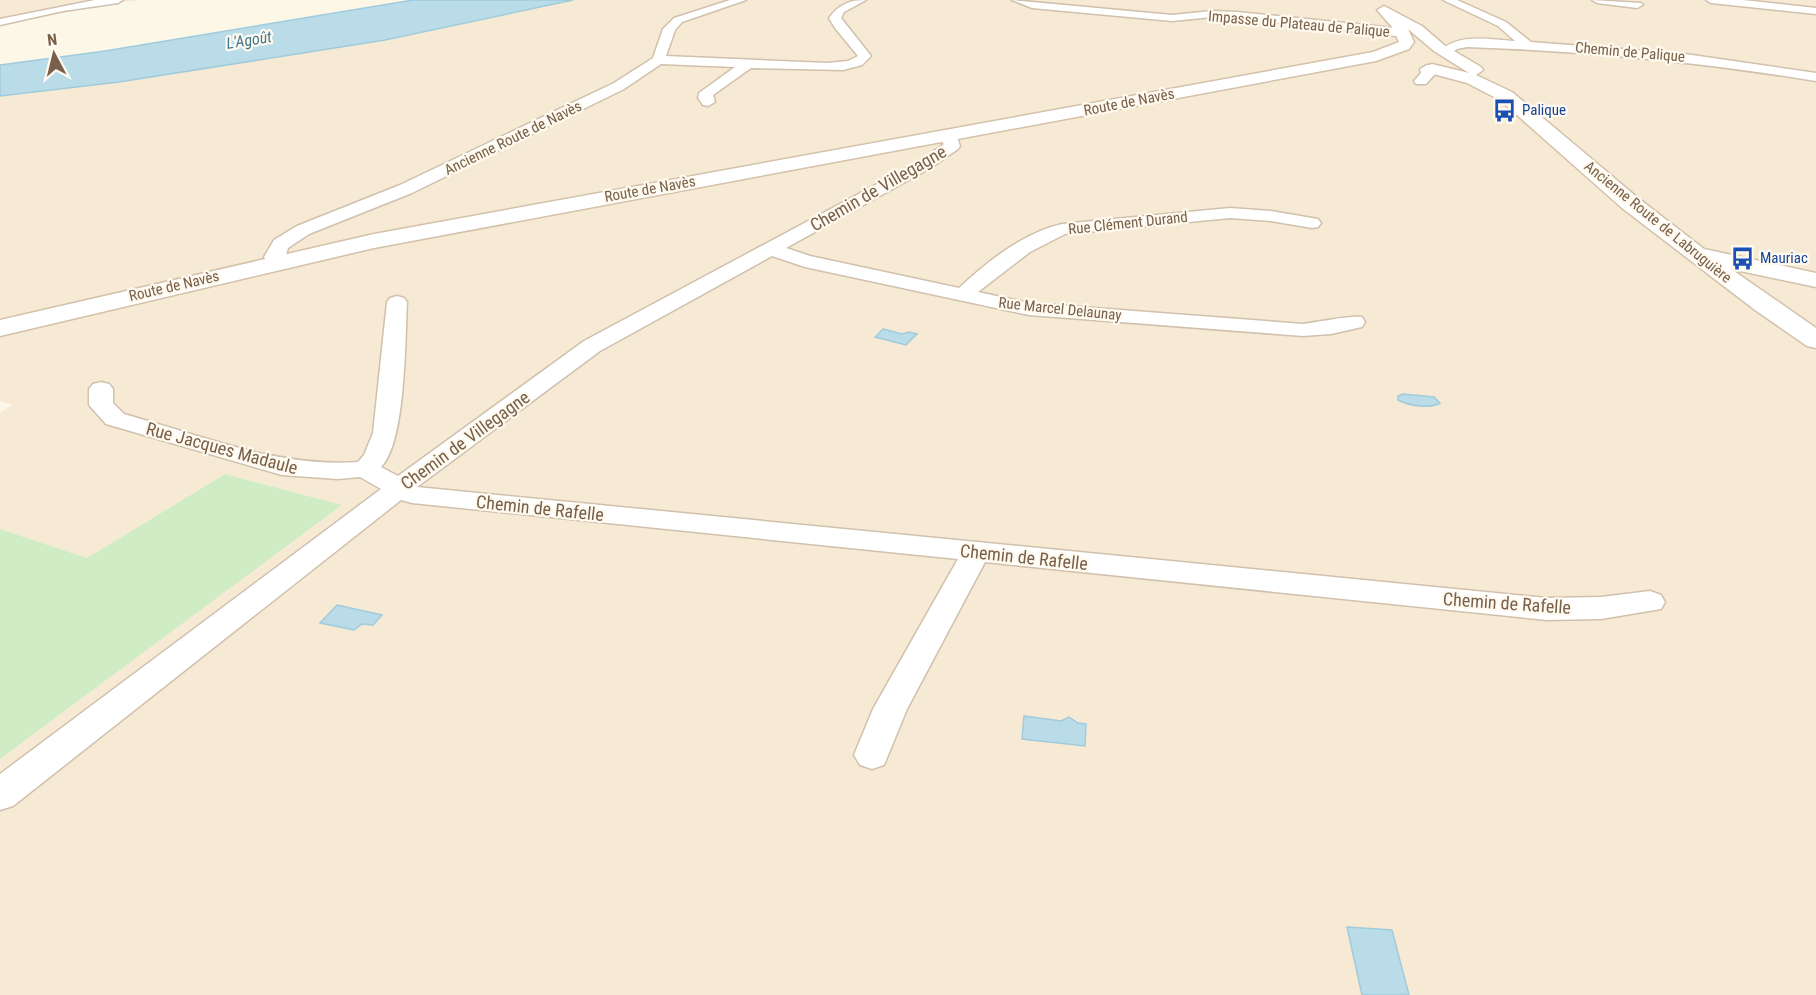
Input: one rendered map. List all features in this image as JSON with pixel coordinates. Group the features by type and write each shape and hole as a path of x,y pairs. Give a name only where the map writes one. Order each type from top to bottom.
{"main road":[{"path":"1370,0 1410,24 1453,56 1494,82 1506,96"},
{"path":"1384,10 1404,33 1412,67"},
{"path":"1412,67 1418,49 1453,56"},
{"path":"1412,67 1455,68 1453,56"},
{"path":"1412,67 1473,79 1506,96"},
{"name":"Route de Navès","path":"0,328 276,262 470,223 1305,70 1412,67"},
{"name":"Ancienne Route de Labruguière","path":"1506,96 1621,195 1688,248 1764,305 1816,340"},
{"path":"1688,248 1789,276 1816,280"},
{"path":"1737,285 1737,279 1743,275 1789,276"},
{"path":"1764,305 1816,315"}],"street":[{"path":"0,22 63,8 118,0"},
{"path":"741,0 678,20 669,29 657,60 827,67 860,62 864,59 864,53 838,26 835,18 840,10 861,0"},
{"name":"Impasse du Plateau de Palique","path":"1017,0 1032,5 1173,18 1222,14 1404,33"},
{"path":"1448,0 1502,24 1510,29 1516,39 1527,45"},
{"path":"1597,0 1637,5"},
{"path":"1711,0 1816,11"},
{"name":"Chemin de Palique","path":"1453,56 1449,48 1462,43 1527,45 1653,53 1816,77"},
{"name":"Ancienne Route de Navès","path":"276,262 274,257 276,251 291,236 445,171 610,91 657,60"},
{"path":"708,102 705,93 747,64"},
{"name":"Chemin de Villegagne","path":"0,795 399,488 592,346 931,160 952,146 952,140 945,136"},
{"name":"Rue Clément Durand","path":"963,295 976,282 1043,236 1062,229 1230,213 1271,216 1312,223"},
{"name":"Rue Marcel Delaunay","path":"772,249 805,261 1011,306 1049,311 1303,330 1330,328 1354,322"},
{"path":"397,302 385,432 376,458 365,469 399,488"},
{"name":"Rue Jacques Madaule","path":"101,389 101,405 115,419 282,466 321,471 365,469"},
{"name":"Chemin de Rafelle","path":"399,488 412,495 1547,609 1600,608 1650,602"},
{"path":"872,755 890,709 972,560 974,552"}],"shaded area":[{"path":"0,0 140,0 107,4 0,25"},
{"path":"573,0 1816,0 1816,995 0,995 0,759 341,505 225,474 87,558 0,529 0,412 13,405 0,401 0,96 119,82 385,40"}],"green space":[{"path":"225,474 342,505 0,759 0,529 87,558"}],"water":[{"name":"L'Agoût","path":"413,0 573,0 385,40 119,82 0,96 0,65 105,51"},
{"path":"883,329 902,334 909,332 917,334 906,345 875,337"},
{"path":"1403,394 1434,397 1440,403 1425,406 1408,404 1398,400 1398,396"},
{"path":"337,605 382,615 373,625 362,624 354,630 320,623"},
{"path":"1024,716 1061,721 1069,717 1078,723 1086,724 1085,746 1022,739"},
{"path":"1347,927 1392,930 1409,995 1362,995"}],"place":[{"name":"Palique","path":"1504,110"},
{"name":"Mauriac","path":"1742,258"}]}
